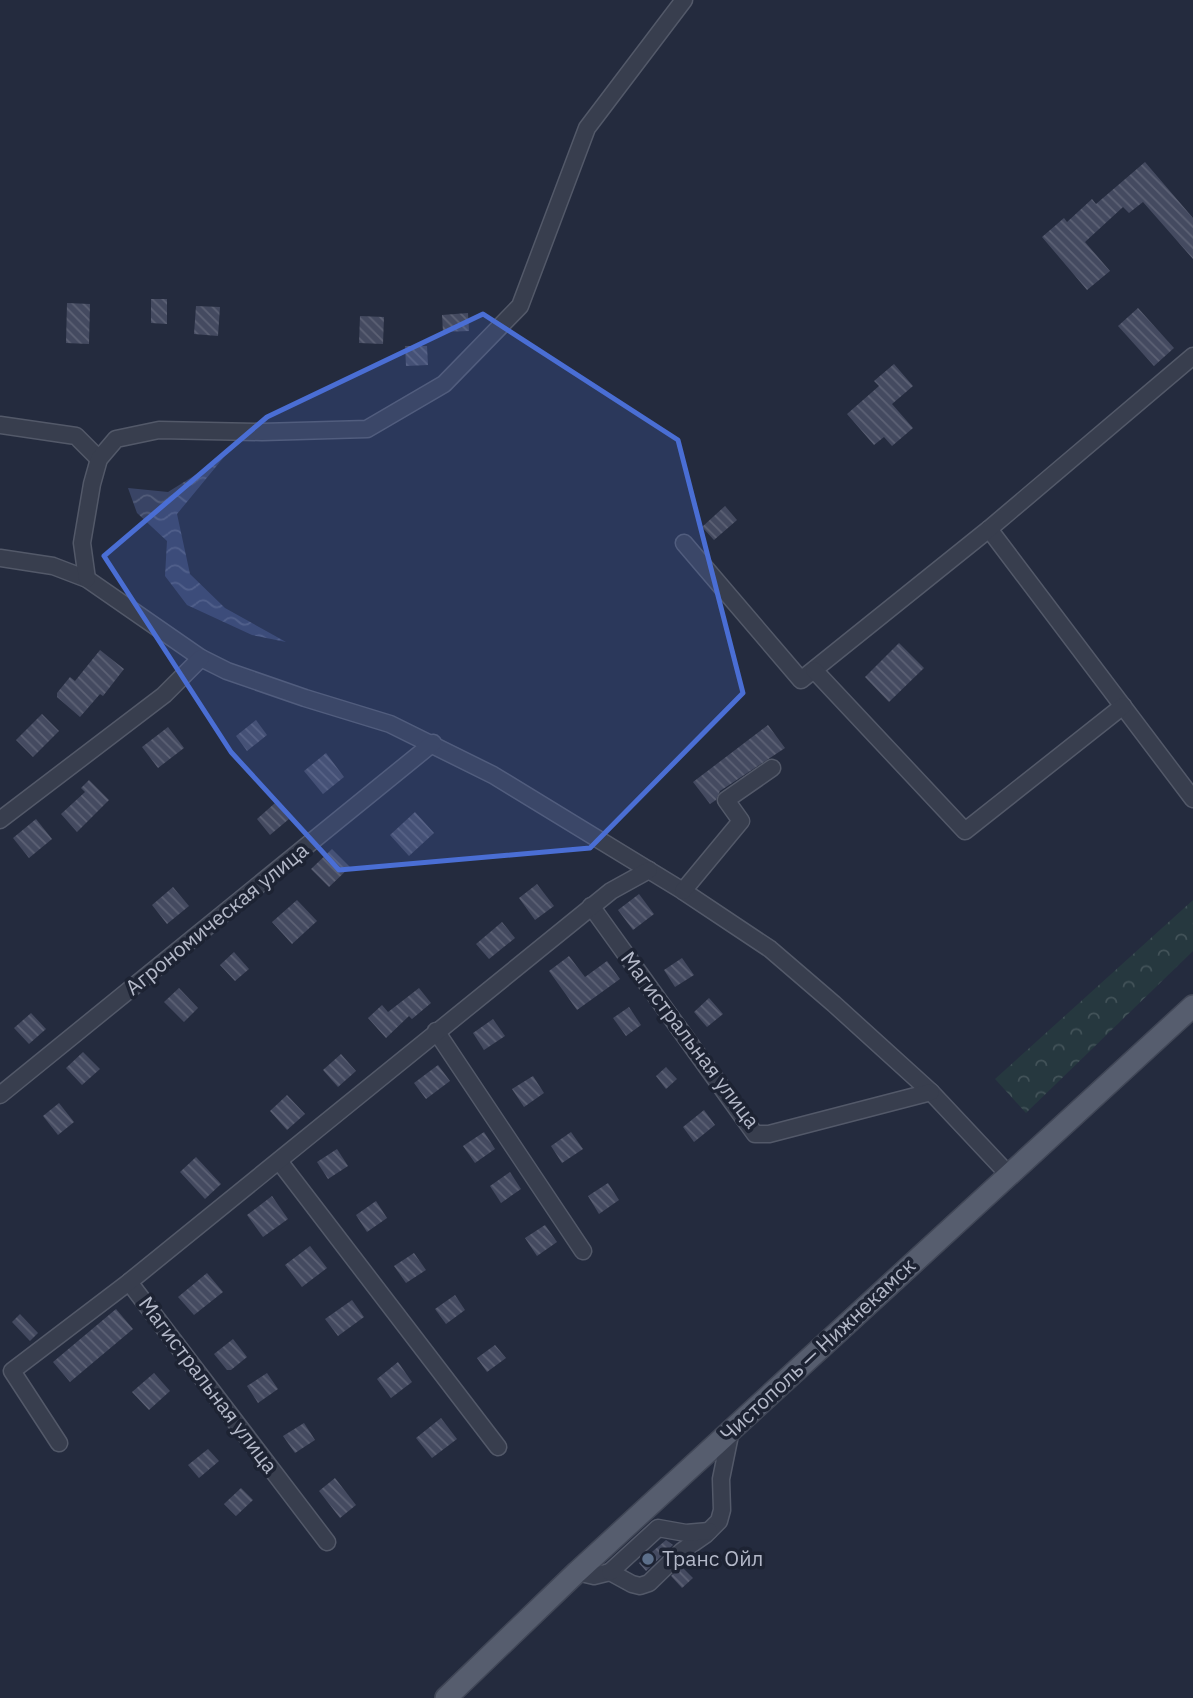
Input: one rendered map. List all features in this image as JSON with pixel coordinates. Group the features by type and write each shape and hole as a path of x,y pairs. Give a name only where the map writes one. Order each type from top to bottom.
{"main road":[{"name":"Чистополь — Нижнекамск","path":"446,1698 731,1430 1193,1006"}],"street":[{"path":"87,579 82,543 92,484 99,459 116,439 159,430 262,432 367,429 444,384 520,306 587,128 684,0"},
{"path":"684,543 801,680 989,529 1193,356"},
{"path":"0,425 76,436 99,459"},
{"path":"989,529 1193,799"},
{"path":"0,558 53,566 87,579 201,658 227,671 390,724 494,775 683,891 770,949 834,1003 931,1092 1008,1174"},
{"path":"0,820 164,695 201,658"},
{"path":"814,670 965,831 1123,706"},
{"name":"Агрономическая улица","path":"0,1095 433,743"},
{"path":"683,891 741,821 726,800 772,768"},
{"name":"Магистральная улица","path":"327,1542 129,1282 591,906 611,891 649,870"},
{"name":"Магистральная улица","path":"591,906 755,1134 769,1134 931,1092"},
{"path":"436,1031 583,1251"},
{"path":"279,1161 498,1447"},
{"path":"59,1443 12,1371 129,1282"},
{"path":"610,1572 632,1584 640,1586 649,1583 719,1521 722,1510 721,1479 731,1430"},
{"path":"578,1572 594,1576 610,1572 658,1528 686,1533 710,1531"}],"highlighted area":[{"path":"483,314 678,440 743,693 590,848 339,870 231,752 104,556 267,417"}],"green space":[{"path":"1193,900 1193,951 1026,1113 995,1079"}],"water":[{"path":"224,457 177,514 190,574 225,608 286,642 252,635 187,605 165,576 167,541 137,513 128,488 168,492"}],"building":[{"path":"1145,162 1193,218 1193,259 1143,202 1129,213 1123,207 1085,242 1110,271 1087,290 1042,237 1064,218 1067,222 1092,199 1096,204"},
{"path":"151,299 167,299 167,324 151,323"},
{"path":"67,303 90,304 89,344 66,343"},
{"path":"196,306 220,307 218,336 194,334"},
{"path":"1138,308 1174,348 1154,366 1118,326"},
{"path":"468,313 469,331 443,332 442,315"},
{"path":"360,316 384,317 383,344 359,343"},
{"path":"405,346 427,346 428,365 406,366"},
{"path":"894,364 913,386 892,404 913,428 892,446 884,437 874,445 847,414 879,386 874,381"},
{"path":"725,506 737,520 714,540 702,527"},
{"path":"899,643 924,668 889,702 865,677"},
{"path":"100,650 124,669 103,696 100,694 80,717 57,697 57,693 70,677 75,681"},
{"path":"42,714 59,731 33,757 16,740"},
{"path":"256,720 267,735 247,751 236,736"},
{"path":"768,725 785,748 720,791 716,800 710,804 693,782"},
{"path":"168,727 184,748 158,768 142,747"},
{"path":"326,753 344,777 323,794 304,771"},
{"path":"89,780 109,800 77,832 61,814 85,792 81,788"},
{"path":"275,803 289,819 270,835 257,819"},
{"path":"415,812 434,833 409,856 390,835"},
{"path":"36,819 52,839 29,858 13,838"},
{"path":"332,849 350,867 329,887 311,869"},
{"path":"537,884 554,906 535,920 519,898"},
{"path":"173,887 189,906 167,924 152,905"},
{"path":"639,894 654,914 633,930 618,910"},
{"path":"297,900 317,921 292,944 272,922"},
{"path":"502,922 515,938 489,959 476,944"},
{"path":"234,952 249,969 235,981 220,965"},
{"path":"569,956 585,977 607,961 620,979 577,1010 549,971"},
{"path":"682,958 694,975 675,987 664,970"},
{"path":"179,988 198,1008 184,1022 164,1002"},
{"path":"419,988 431,1003 412,1019 409,1016 386,1038 368,1018 382,1005 388,1012"},
{"path":"709,998 723,1014 707,1027 694,1012"},
{"path":"629,1007 641,1025 626,1036 613,1018"},
{"path":"31,1013 46,1029 29,1044 14,1028"},
{"path":"493,1019 505,1036 484,1050 473,1033"},
{"path":"83,1052 100,1069 82,1085 66,1068"},
{"path":"341,1054 356,1071 338,1087 323,1070"},
{"path":"438,1065 450,1081 426,1099 414,1083"},
{"path":"666,1067 677,1079 666,1089 656,1076"},
{"path":"533,1076 544,1093 524,1107 512,1089"},
{"path":"287,1095 305,1114 287,1130 270,1111"},
{"path":"59,1103 74,1122 58,1135 43,1116"},
{"path":"704,1110 715,1125 694,1142 683,1127"},
{"path":"484,1132 495,1149 475,1163 463,1146"},
{"path":"571,1132 583,1149 562,1163 551,1146"},
{"path":"337,1149 348,1166 328,1179 317,1162"},
{"path":"196,1157 221,1184 205,1199 180,1172"},
{"path":"510,1172 521,1189 501,1203 490,1186"},
{"path":"608,1183 619,1200 599,1214 588,1196"},
{"path":"272,1196 288,1219 263,1237 247,1215"},
{"path":"376,1201 387,1218 367,1232 356,1215"},
{"path":"545,1225 557,1242 537,1256 525,1238"},
{"path":"310,1246 327,1268 302,1287 285,1265"},
{"path":"414,1253 426,1270 406,1283 394,1266"},
{"path":"207,1273 223,1292 194,1315 178,1297"},
{"path":"455,1295 465,1310 446,1324 435,1309"},
{"path":"352,1300 364,1317 338,1336 325,1319"},
{"path":"116,1309 133,1329 70,1382 53,1362"},
{"path":"20,1314 38,1333 30,1341 12,1322"},
{"path":"233,1339 247,1357 231,1370 227,1370 214,1354"},
{"path":"495,1345 506,1358 487,1372 477,1358"},
{"path":"398,1362 412,1382 391,1398 377,1379"},
{"path":"154,1373 170,1391 149,1410 132,1392"},
{"path":"267,1373 278,1389 258,1403 247,1386"},
{"path":"441,1418 457,1439 432,1458 416,1438"},
{"path":"304,1423 315,1440 295,1453 283,1436"},
{"path":"208,1449 219,1461 199,1478 188,1465"},
{"path":"335,1478 356,1505 340,1518 319,1491"},
{"path":"241,1488 253,1500 236,1516 224,1504"},
{"path":"666,1540 673,1545 646,1571 639,1563"},
{"path":"681,1566 693,1578 682,1588 671,1576"}],"place":[{"name":"Транс Ойл","path":"648,1559"}]}
